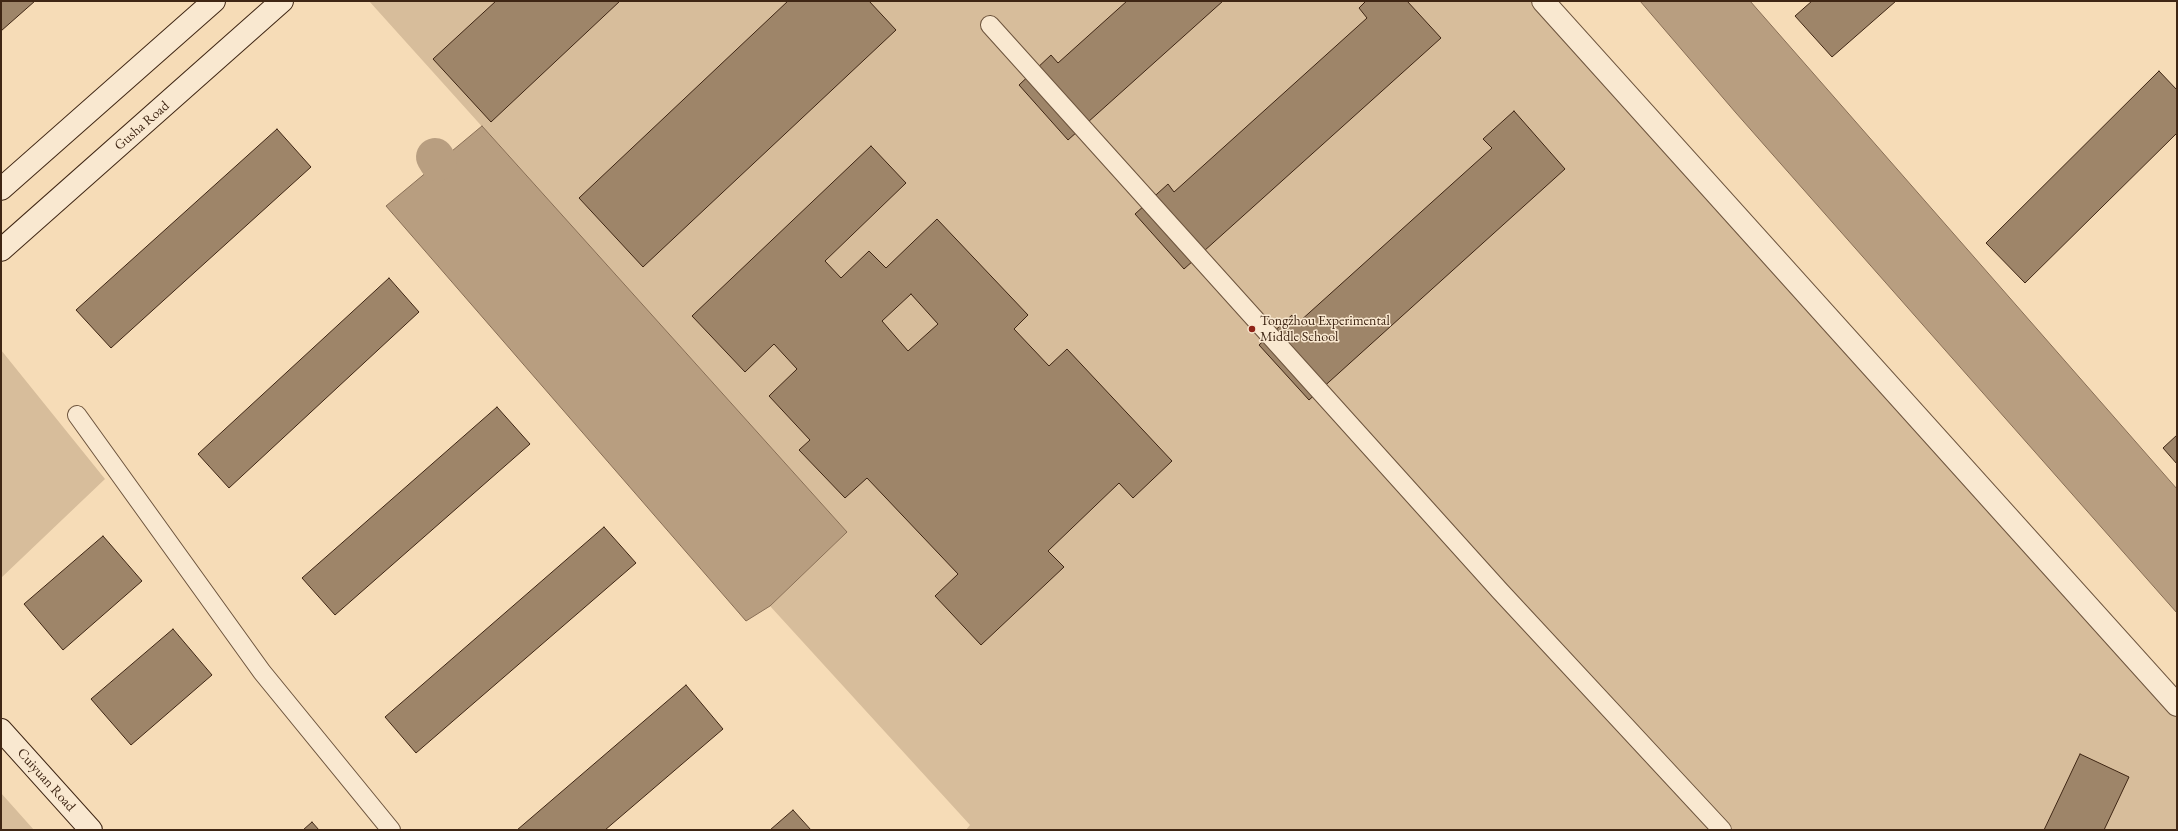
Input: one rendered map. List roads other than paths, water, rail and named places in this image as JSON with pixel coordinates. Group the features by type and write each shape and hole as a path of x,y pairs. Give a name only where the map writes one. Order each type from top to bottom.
{"street":[{"path":"1,189 214,1"},
{"name":"Gusha Road","path":"1,250 282,1"},
{"path":"1543,1 2177,705"},
{"name":"Cuiyuan Road","path":"1,730 91,830"}],"lane":[{"path":"990,25 1500,591 1722,830"},
{"path":"77,415 262,672 391,830"}],"waterway":[{"path":"435,157 438,162"}],"place":[{"name":"Tongzhou Experimental Middle School","path":"1252,329"}]}
